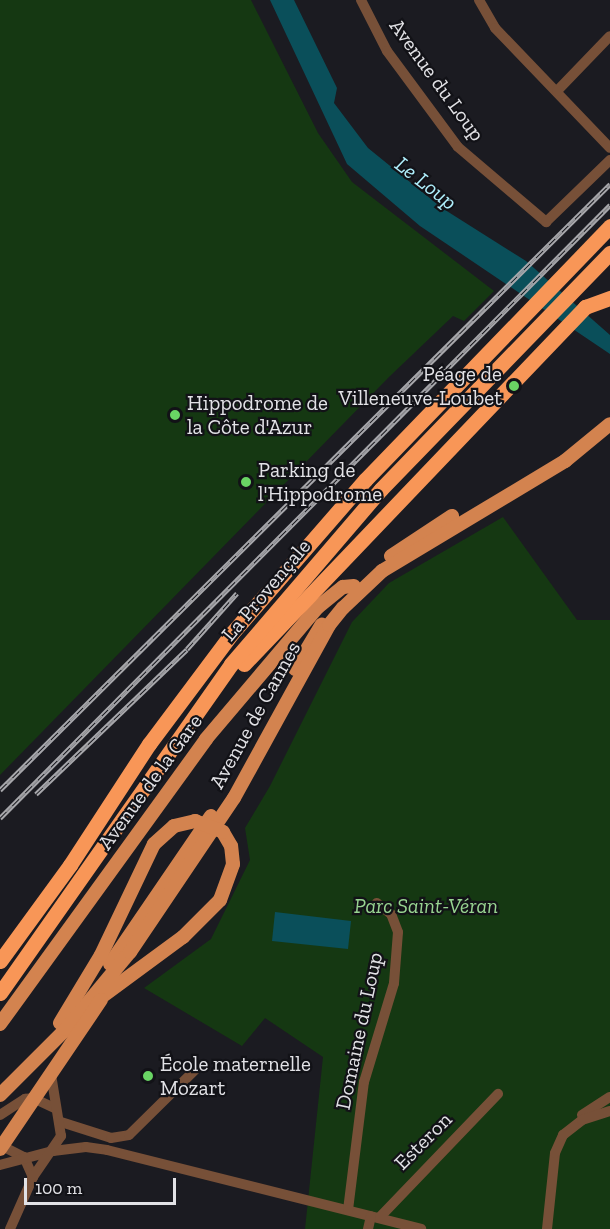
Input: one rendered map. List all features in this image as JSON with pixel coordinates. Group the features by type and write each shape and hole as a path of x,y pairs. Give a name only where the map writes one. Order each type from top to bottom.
{"highway":[{"name":"La Provençale","path":"0,961 70,865 149,744 232,633 365,480 610,226"},
{"name":"La Provençale","path":"0,993 86,875 165,755 231,664 302,578 381,489 610,253"},
{"path":"165,755 290,612 585,307 607,300"}],"main road":[{"name":"Avenue de Cannes","path":"0,1086 96,982 227,793 310,640 354,586 409,542 562,454 610,415"},
{"name":"Avenue de Cannes","path":"0,1095 66,1029 130,952 234,798 329,625 343,608 382,571 536,480 610,424"},
{"name":"Avenue de la Gare","path":"0,1024 213,729 318,607 343,587 354,586"},
{"path":"60,1023 101,955 154,844 174,826 195,821 223,832 231,846 233,864 220,900 183,937 104,995"},
{"path":"1,1146 104,995 130,952"}],"street":[{"name":"Avenue du Loup","path":"361,0 387,51 458,147 546,222 610,159"},
{"path":"479,0 495,28 610,148"},
{"path":"557,91 610,36"},
{"name":"Domaine du Loup","path":"348,1210 364,1082 394,983 398,932 391,914 377,903"},
{"path":"61,1122 111,1138 129,1135 195,1070"},
{"path":"10,1229 33,1177 61,1136 61,1122 54,1108 51,1072"},
{"name":"Esteron","path":"375,1217 498,1094"},
{"path":"547,1229 555,1153 563,1135 610,1097"},
{"path":"0,1115 13,1104 33,1098 54,1108"},
{"path":"572,1126 610,1111"},
{"path":"61,1136 86,1147 156,1160 421,1229"},
{"path":"1,1146 24,1157 33,1177"},
{"path":"0,1165 52,1151 86,1147"},
{"path":"368,1229 375,1217"}],"green space":[{"name":"Hippodrome de la Côte d'Azur","path":"0,0 251,0 318,133 352,182 494,291 464,321 453,316 389,377 0,775"},
{"name":"Parc Saint-Véran","path":"503,517 577,620 610,620 610,1229 305,1229 323,1057 265,1018 242,1046 144,988 211,939 250,860 245,828 270,786 352,622 389,583"}],"water":[{"path":"270,0 294,0 337,88 334,103 368,148 442,208 526,261 610,335 610,354 420,226 347,164"},
{"path":"275,912 351,921 348,949 272,941"}],"railway":[{"path":"0,790 610,184"},
{"path":"0,818 610,205"},
{"path":"36,794 187,649 237,593"}],"place":[{"name":"Péage de Villeneuve-Loubet","path":"514,386"},
{"name":"Hippodrome de la Côte d'Azur","path":"175,415"},
{"name":"Parking de l'Hippodrome","path":"246,482"},
{"name":"École maternelle Mozart","path":"148,1076"}],"water label":[{"name":"Le Loup","path":"426,183"}]}
